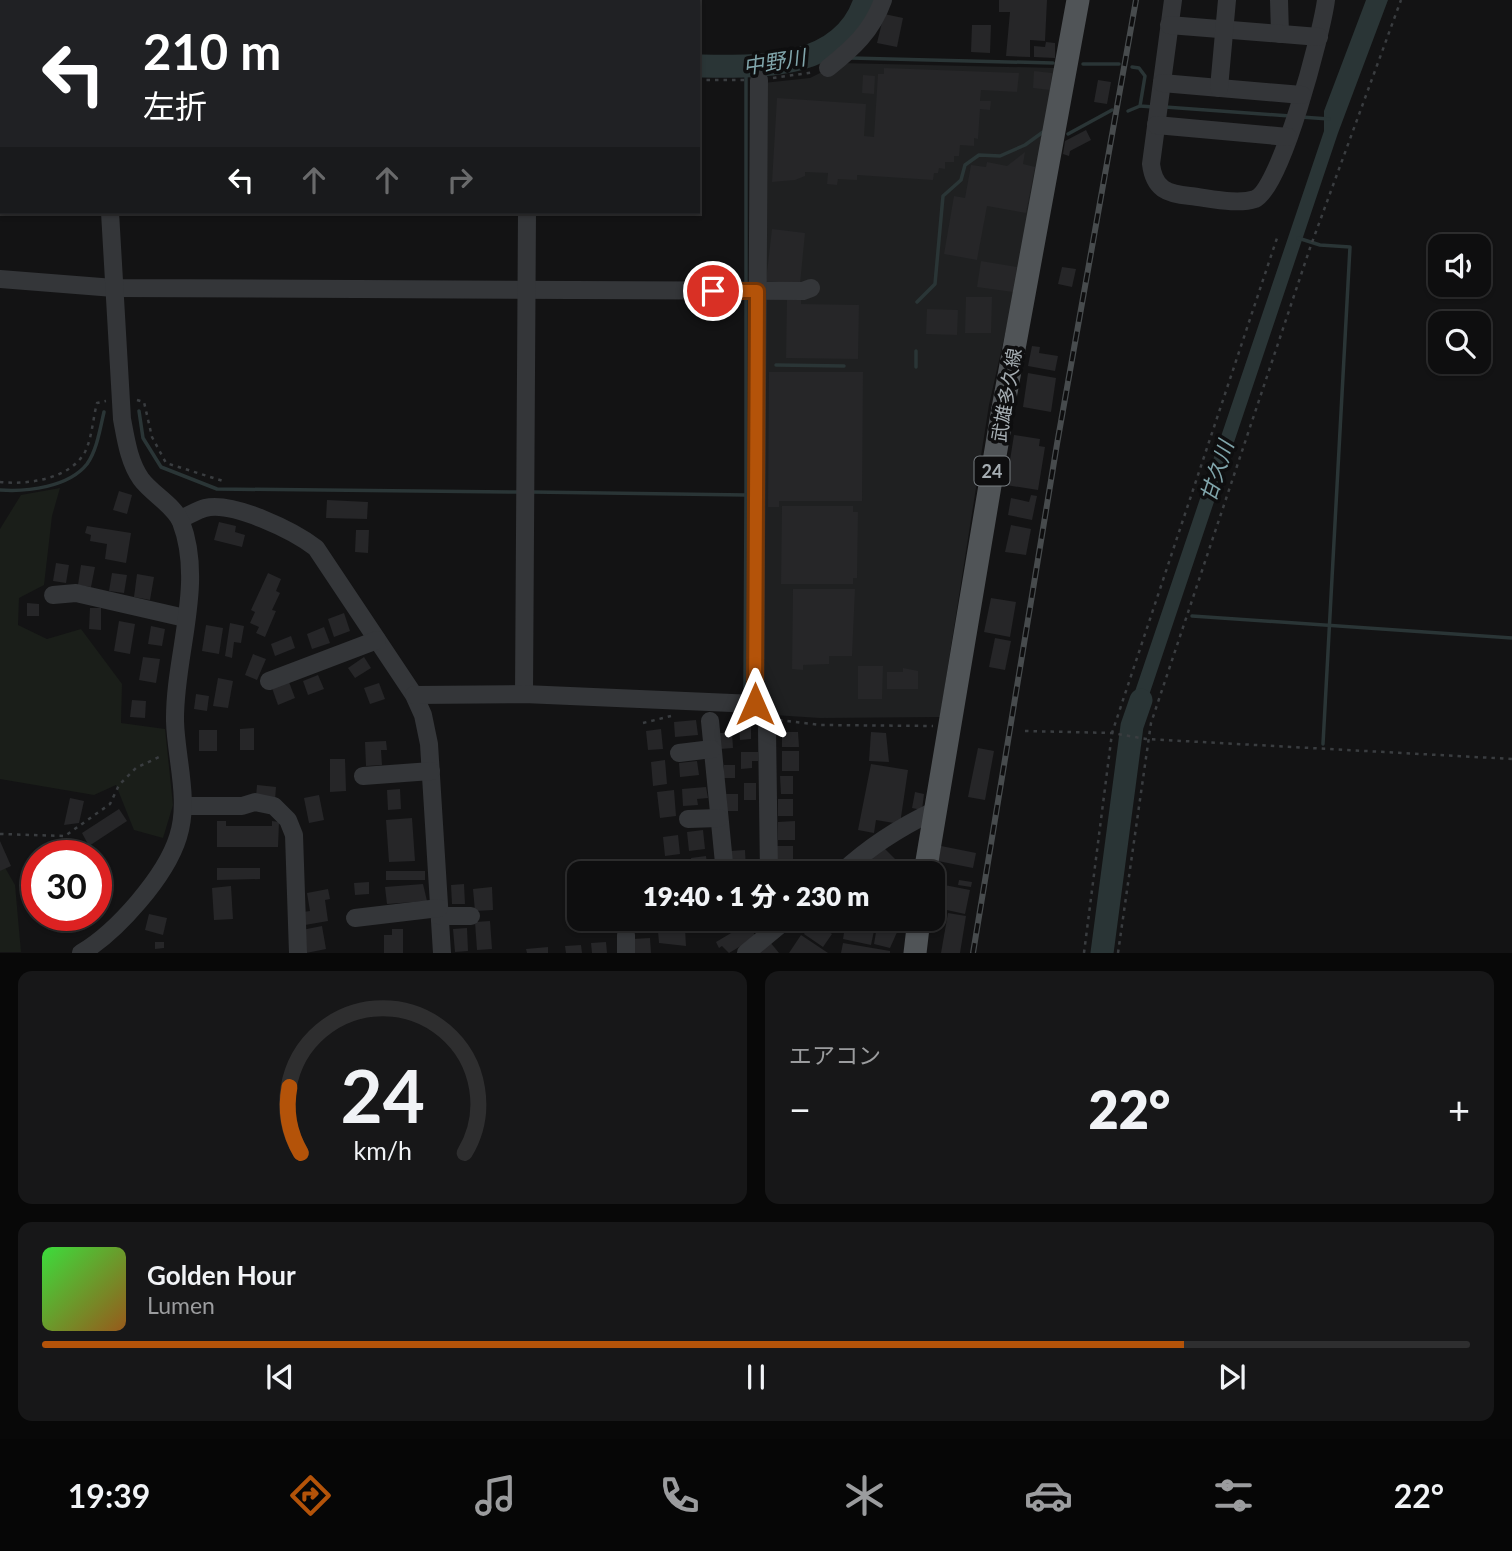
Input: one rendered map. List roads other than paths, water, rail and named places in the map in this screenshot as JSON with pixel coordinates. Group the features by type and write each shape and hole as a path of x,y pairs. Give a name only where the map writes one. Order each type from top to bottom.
{"main road":[{"name":"武雄多久線","path":"927,861 950,726 966,578 1078,0"},
{"path":"915,953 918,931"}],"street":[{"path":"828,68 860,42 878,16 883,0"},
{"path":"1173,0 1151,163 1153,178 1159,188 1173,194 1242,201 1255,199 1272,182 1319,37 1326,0"},
{"path":"1219,88 1227,0"},
{"path":"1279,0 1280,34"},
{"path":"1169,25 1319,37"},
{"path":"414,695 524,694 755,704 748,291 759,80"},
{"path":"1159,105 1219,88 1300,101"},
{"path":"1159,105 1290,131"},
{"path":"81,953 117,923 159,877 178,837 183,806 177,747 176,688 191,567 180,520 141,479 127,449 122,419 110,214"},
{"path":"524,694 527,214"},
{"path":"0,279 114,288 803,291 811,288"},
{"path":"180,520 206,507 234,509 300,536 316,548 414,695 423,715 430,771 442,953"},
{"path":"53,595 76,593 185,618"},
{"path":"269,681 377,640"},
{"path":"710,721 724,861"},
{"path":"767,724 769,861"},
{"path":"679,753 712,749"},
{"path":"363,776 430,771"},
{"path":"183,806 242,806 255,802 274,806 288,820 294,835 298,953"},
{"path":"854,861 899,827 934,811"},
{"path":"688,819 719,818"},
{"path":"355,918 440,912 471,916"},
{"path":"746,953 773,931"}],"water":[{"path":"1366,0 1388,0 1338,133 1138,728 1123,727 1324,131 1324,111"}],"waterway":[{"name":"中野川","path":"700,66 772,64 819,52 838,40 854,23 865,0"},
{"path":"851,58 1053,63"},
{"path":"1083,64 1119,64"},
{"path":"746,67 746,285"},
{"path":"1132,67 1139,68 1145,76 1140,106 1154,107"},
{"path":"1128,111 1140,106"},
{"path":"1165,107 1290,116"},
{"path":"1068,134 1112,110"},
{"path":"1301,117 1329,119"},
{"path":"917,302 935,284 943,196 961,180 965,165 979,155 1000,156 1025,145 1043,132"},
{"path":"1298,238 1320,245 1350,247 1323,744"},
{"path":"532,492 746,495 746,296"},
{"path":"916,351 916,367"},
{"path":"776,365 844,366"},
{"path":"139,411 143,438 161,467 217,489 520,492"},
{"path":"0,490 47,486 79,472 93,452 104,412"},
{"path":"745,691 746,495"},
{"path":"1192,616 1512,638"},
{"name":"甘久川","path":"1102,953 1132,726 1141,700"}],"railway":[{"path":"973,953 1057,444 1136,0"}]}
